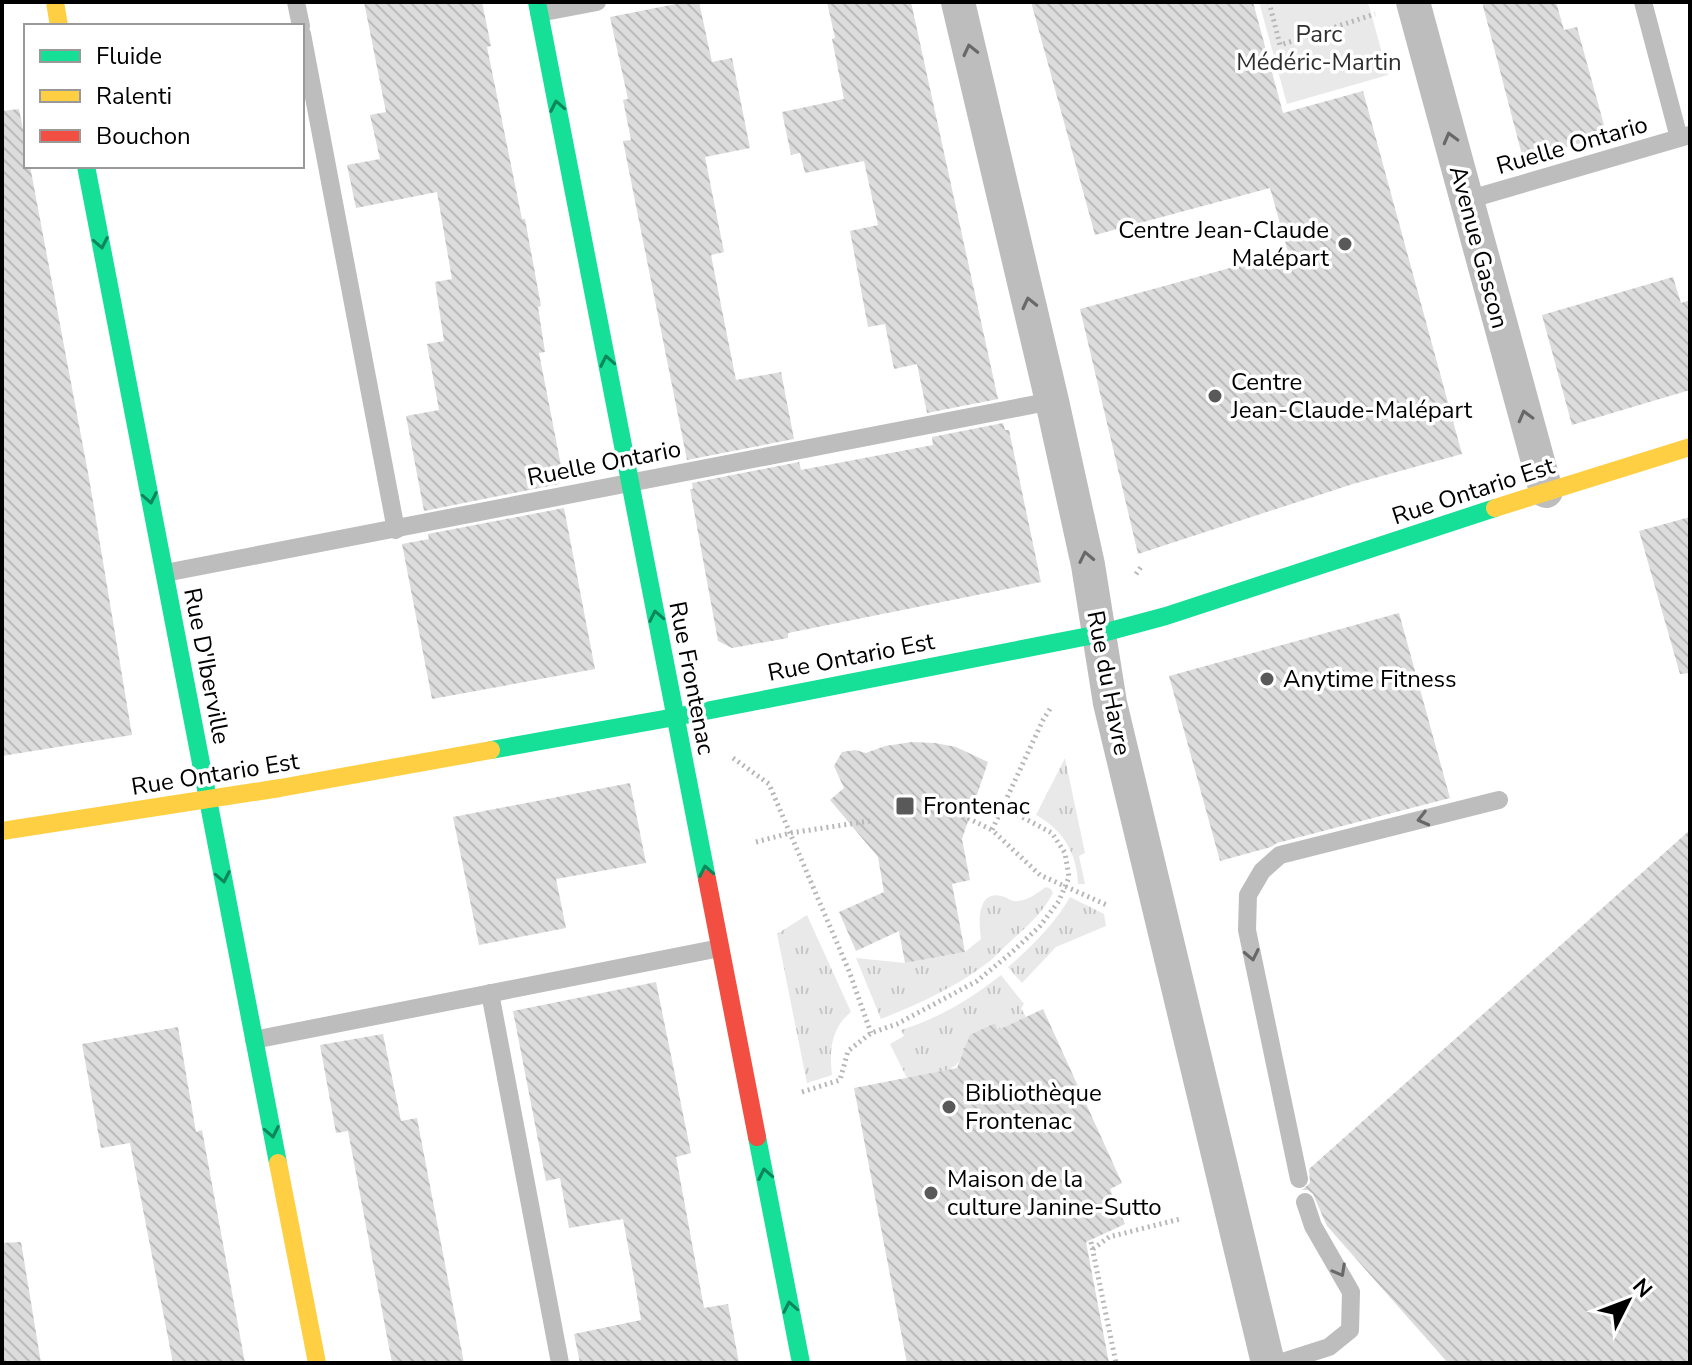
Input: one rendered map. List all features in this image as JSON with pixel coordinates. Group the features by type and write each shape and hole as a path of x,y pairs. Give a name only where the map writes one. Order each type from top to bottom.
{"main road":[{"path":"55,2 59,24"},
{"name":"Rue Frontenac","path":"538,8 801,1363"},
{"name":"Rue D'Iberville","path":"86,168 317,1363"},
{"name":"Rue Ontario Est","path":"2,831 208,800 675,717 1099,634 1166,616 1690,447"}],"street":[{"name":"Rue du Havre","path":"958,2 1088,565 1110,703 1268,1363"},
{"name":"Avenue Gascon","path":"1413,2 1546,491"}],"lane":[{"path":"296,2 301,24"},
{"path":"538,8 597,2"},
{"path":"1643,2 1685,137"},
{"path":"304,45 396,530"},
{"name":"Ruelle Ontario","path":"1467,200 1685,137"},
{"name":"Ruelle Ontario","path":"165,573 1052,401"},
{"path":"1299,1179 1247,930 1248,895 1262,871 1280,855 1499,800"},
{"path":"254,1040 720,948"},
{"path":"490,993 560,1363"},
{"path":"1279,1363 1329,1347 1350,1330 1351,1292 1313,1226 1305,1202"}],"path":[{"path":"1269,2 1280,45 1375,14"},
{"path":"1136,574 1141,567"},
{"path":"992,830 1050,709"},
{"path":"733,758 769,784 849,971 871,1033"},
{"path":"802,1092 840,1080 848,1051 871,1033 897,1024 977,981 1040,926 1059,901 1069,877 1065,853 1052,833 1003,807"},
{"path":"957,813 992,830 1040,875 1109,906"},
{"path":"756,842 790,833 870,821"},
{"path":"1116,1363 1092,1246 1109,1237 1180,1219"}],"green space":[{"name":"Parc Médéric-Martin","path":"1259,2 1368,2 1388,75 1287,104"},
{"path":"1065,758 1085,853 1079,856 1085,884 1078,884 1075,862 1061,835 1036,815"},
{"path":"1046,887 1053,893 1045,906 990,961 938,994 881,1019 856,958 905,963 965,952 981,939 981,910 987,898 1001,896 1013,901 1022,900"},
{"path":"1070,897 1104,914 1106,926 1056,947 1022,983 1008,967 1042,935"},
{"path":"807,915 851,1012 835,1033 832,1075 807,1083 777,934"},
{"path":"1001,975 1024,1004 1021,1008 1026,1017 998,1030 995,1023 948,1070 907,1078 890,1044 904,1036 901,1030 953,1007"}],"building":[{"path":"364,2 482,2 491,46 487,47 541,306 538,307 545,352 539,353 563,476 558,477 559,484 424,511 406,416 439,410 427,344 444,341 435,282 452,279 437,192 356,208 347,165 380,159 370,115 386,112"},
{"path":"699,2 712,62 732,58 750,148 705,157 724,252 711,255 736,380 781,372 794,439 687,460 623,141 631,140 623,100 628,99 610,17"},
{"path":"827,2 911,2 998,399 927,413 917,364 894,369 885,324 868,327 850,231 878,225 864,161 805,173 800,153 791,155 782,112 844,99"},
{"name":"Centre Jean-Claude Malépart","path":"1031,2 1253,2 1283,113 1363,91 1462,454 1353,484 1138,554 1080,309 1288,252 1270,188 1095,235"},
{"path":"1482,2 1556,2 1564,30 1577,27 1607,136 1523,159"},
{"path":"19,109 24,135 24,168 30,168 89,478 132,735 2,756 2,111"},
{"path":"1673,277 1681,303 1690,300 1690,390 1572,425 1542,315"},
{"path":"1003,423 1005,430 1009,430 1041,582 788,633 788,638 732,648 718,641 690,489 693,489 692,483 799,462 801,470 933,445 932,437"},
{"path":"564,508 595,669 432,699 402,544 429,539 428,534"},
{"path":"1690,517 1690,673 1680,674 1639,531"},
{"path":"1399,613 1450,798 1220,861 1169,676"},
{"path":"912,742 956,747 988,762 962,839 970,880 952,884 965,952 905,963 899,931 856,951 839,912 884,892 878,857 830,800 844,788 834,766 842,752 855,750 866,753"},
{"path":"630,783 646,863 556,879 566,928 479,945 453,817"},
{"path":"1690,830 1690,1363 1448,1363 1327,1226 1313,1194 1302,1190 1310,1183 1309,1169"},
{"path":"656,982 691,1153 676,1157 704,1308 728,1304 739,1363 580,1363 574,1334 641,1320 623,1219 569,1228 560,1178 546,1181 513,1011"},
{"name":"Maison de la culture Janine-Sutto","path":"1043,1009 1122,1183 1110,1189 1125,1224 1086,1242 1109,1363 907,1363 854,1088 957,1068 970,1035 995,1023 998,1030"},
{"path":"178,1027 196,1132 202,1130 245,1363 173,1363 130,1143 101,1148 82,1044"},
{"path":"383,1034 401,1121 417,1118 464,1363 392,1363 348,1131 336,1133 320,1045"},
{"path":"21,1242 41,1363 2,1363 2,1243"}],"traffic: fast":[{"path":"537,2 707,879"},
{"path":"86,168 278,1163"},
{"path":"491,750 1099,634 1166,616 1495,508"},
{"path":"757,1137 801,1363"}],"traffic: slow":[{"path":"55,2 59,24"},
{"path":"1495,508 1690,447"},
{"path":"2,831 280,788 491,750"},
{"path":"278,1163 317,1363"}],"traffic: jam":[{"path":"707,879 757,1137"}],"place":[{"name":"Centre Jean-Claude Malépart","path":"1345,244"},
{"name":"Centre Jean-Claude-Malépart","path":"1215,396"},
{"name":"Anytime Fitness","path":"1267,679"},
{"name":"Frontenac","path":"905,806"},
{"name":"Bibliothèque Frontenac","path":"949,1107"},
{"name":"Maison de la culture Janine-Sutto","path":"931,1193"}]}
